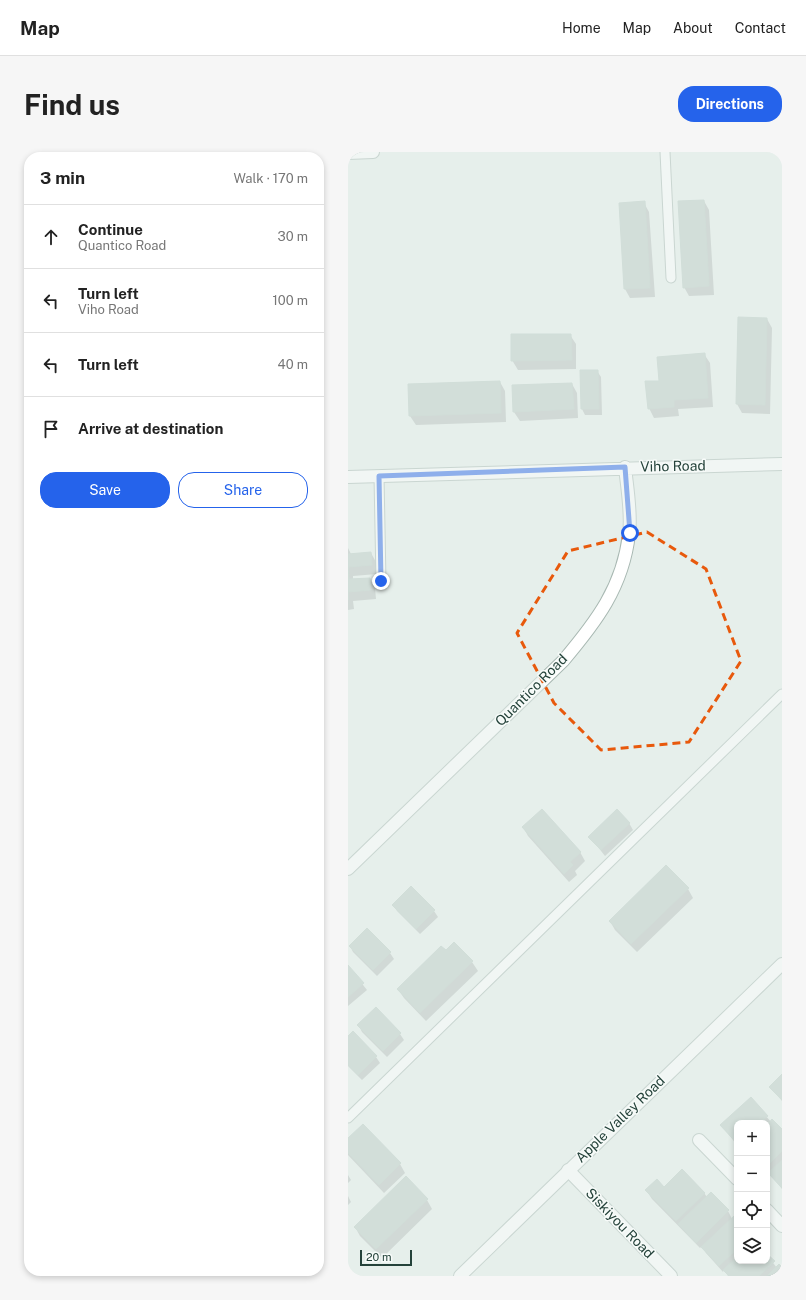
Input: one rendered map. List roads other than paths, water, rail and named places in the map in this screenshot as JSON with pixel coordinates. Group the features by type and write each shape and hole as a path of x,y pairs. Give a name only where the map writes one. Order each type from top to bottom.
{"street":[{"path":"348,153 373,152"},
{"name":"Viho Road","path":"348,477 625,467 782,464"},
{"name":"Quantico Road","path":"348,869 563,661 590,630 608,602 623,567 630,533 625,467"},
{"name":"Apple Valley Road","path":"460,1276 782,964"},
{"path":"699,1140 734,1176"},
{"name":"Siskiyou Road","path":"568,1170 671,1276"},
{"path":"770,1213 782,1226"}],"lane":[{"path":"666,152 671,278"},
{"path":"379,476 381,581"},
{"path":"348,1118 782,694"}]}
